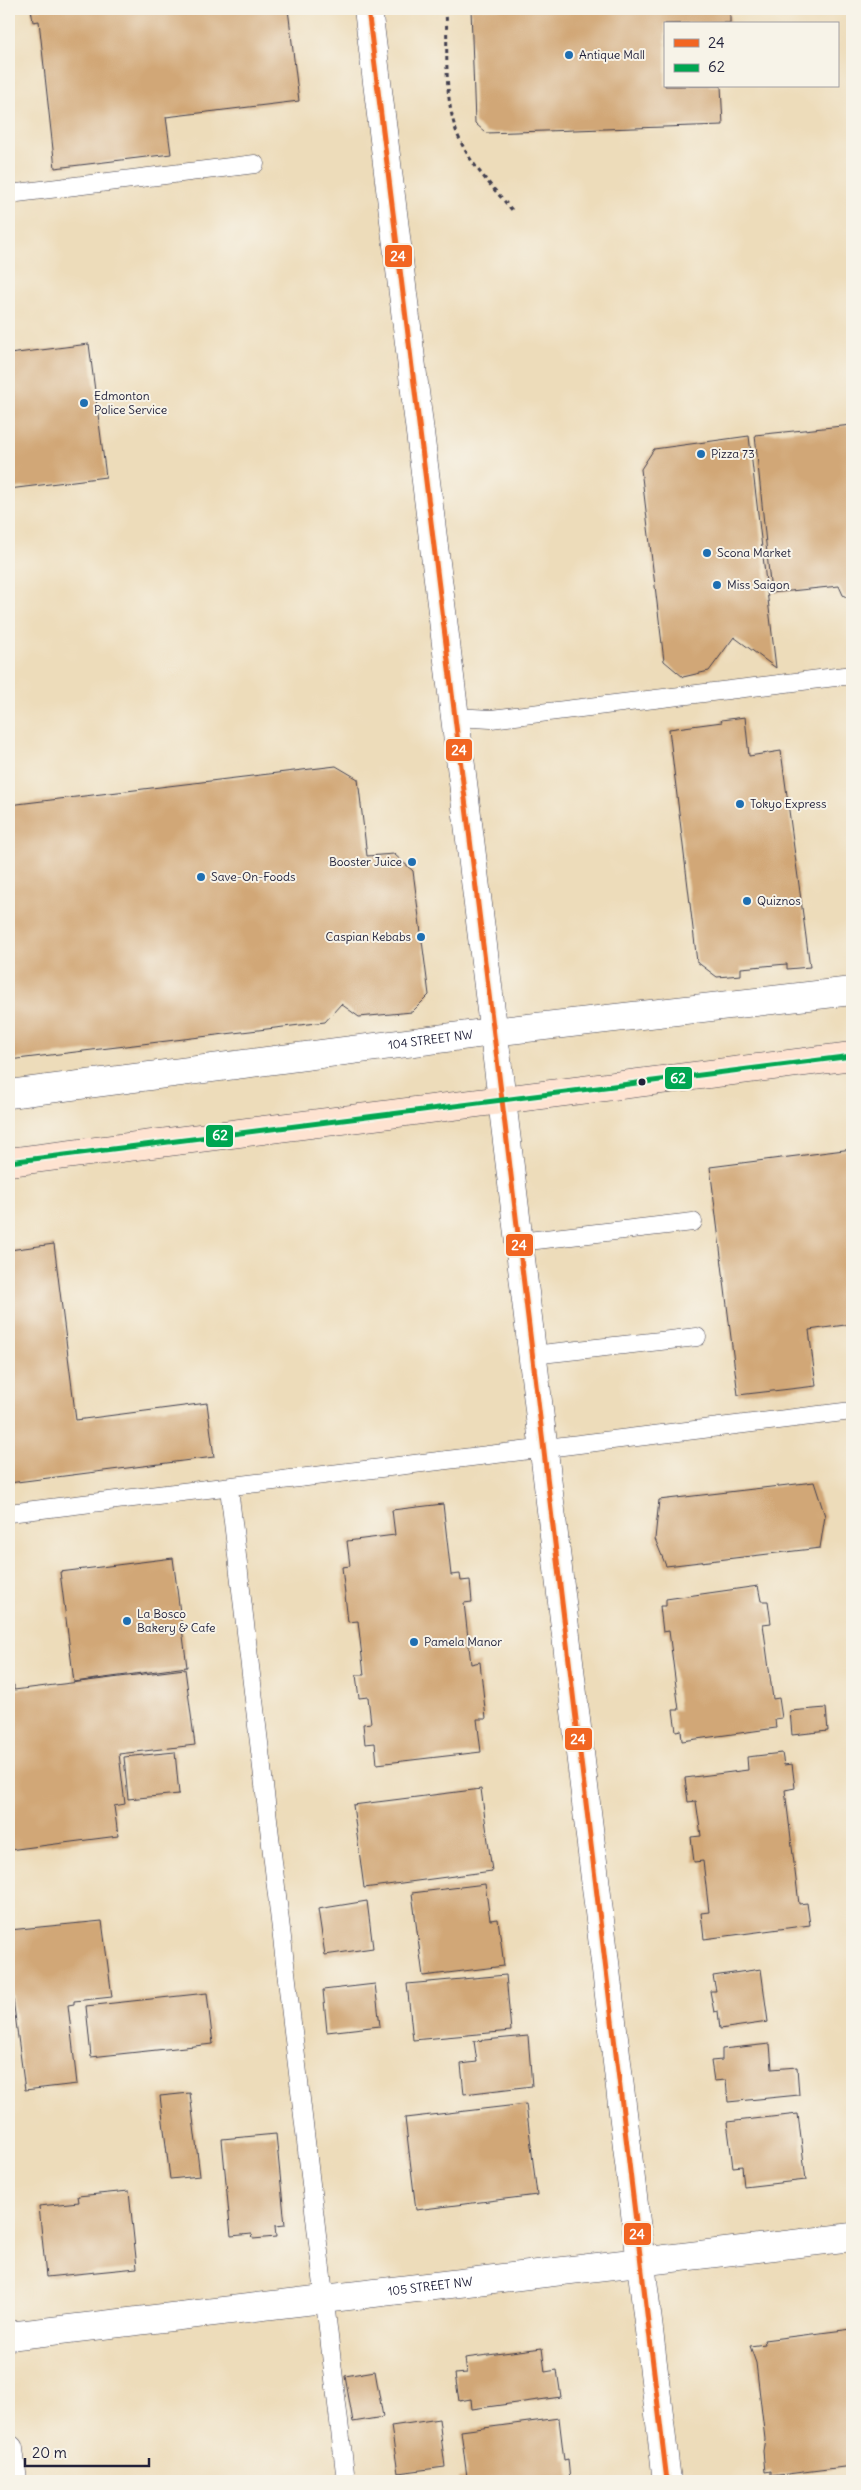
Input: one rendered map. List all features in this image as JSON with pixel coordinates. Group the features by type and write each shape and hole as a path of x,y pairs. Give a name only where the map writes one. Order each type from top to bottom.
{"main road":[{"path":"9,1162 852,1056"}],"street":[{"path":"368,9 492,1032 502,1100 666,2481"},
{"name":"104 STREET NW","path":"9,1094 492,1032 852,991"},
{"name":"105 STREET NW","path":"9,2336 852,2237"},
{"path":"9,2449 13,2481"}],"lane":[{"path":"9,194 255,164"},
{"path":"454,717 491,719 852,675"},
{"path":"519,1242 693,1222"},
{"path":"532,1355 697,1337"},
{"path":"9,1513 229,1488 852,1411"},
{"path":"229,1488 346,2481"}],"path":[{"path":"446,9 453,121 464,148 478,171 512,210"}],"building":[{"path":"31,9 288,9 299,101 166,117 171,154 55,168 39,21 33,22"},
{"name":"Antique Mall","path":"471,9 730,9 730,22 664,22 664,88 721,88 723,125 486,133 475,123"},
{"path":"89,344 106,477 9,489 9,354"},
{"path":"852,425 852,601 843,595 839,586 771,593 755,435"},
{"name":"Scona Market","path":"749,436 776,668 734,637 709,671 683,677 664,661 641,469 654,449"},
{"path":"745,717 749,756 781,751 810,967 787,969 787,964 741,968 741,975 717,977 697,962 669,729"},
{"path":"336,766 358,779 367,856 394,854 413,871 429,995 412,1012 359,1017 341,1004 325,1022 9,1060 9,805"},
{"path":"852,1149 852,1324 809,1330 816,1386 738,1395 710,1167"},
{"path":"54,1244 76,1420 207,1403 214,1457 9,1483 9,1250"},
{"path":"814,1482 825,1516 820,1548 666,1566 655,1539 659,1500"},
{"name":"Pamela Manor","path":"443,1504 451,1575 460,1574 461,1581 470,1580 472,1602 464,1603 471,1664 480,1662 486,1719 477,1719 481,1752 377,1764 375,1743 365,1744 363,1724 371,1723 368,1697 359,1698 356,1675 364,1675 358,1621 348,1622 342,1567 350,1566 347,1541 395,1535 392,1510"},
{"path":"173,1558 187,1667 74,1682 60,1572"},
{"path":"758,1586 761,1601 768,1601 771,1623 763,1624 773,1699 779,1698 782,1718 775,1719 776,1728 682,1741 681,1730 676,1731 673,1710 679,1710 669,1631 663,1632 660,1606 666,1606 666,1599"},
{"path":"185,1669 195,1745 119,1754 125,1804 114,1806 118,1836 9,1850 9,1686 14,1685 14,1690"},
{"path":"826,1708 828,1731 792,1735 790,1711"},
{"path":"175,1752 179,1794 128,1799 124,1757"},
{"path":"782,1753 784,1765 792,1764 795,1788 785,1790 799,1904 807,1903 810,1925 704,1939 701,1913 709,1912 703,1861 694,1862 691,1837 701,1836 696,1801 688,1802 685,1778 748,1770 747,1757"},
{"path":"481,1789 492,1871 364,1888 353,1805"},
{"path":"485,1884 490,1920 498,1919 504,1966 423,1976 412,1893"},
{"path":"367,1901 373,1948 325,1955 318,1909"},
{"path":"102,1921 112,1997 74,2001 74,2004 68,2005 77,2084 25,2090 9,1969 9,1930"},
{"path":"761,1969 768,2022 720,2029 718,2011 714,2012 710,1991 716,1991 713,1976"},
{"path":"506,1975 511,2031 413,2040 407,1984"},
{"path":"375,1984 380,2026 327,2032 323,1990"},
{"path":"207,1993 213,2044 91,2057 86,2006"},
{"path":"528,2036 532,2086 464,2094 461,2064 477,2062 474,2041"},
{"path":"770,2044 772,2069 797,2067 799,2095 728,2102 726,2080 714,2081 711,2061 722,2060 722,2049"},
{"path":"190,2093 200,2176 170,2179 160,2096"},
{"path":"526,2104 537,2195 416,2210 405,2118"},
{"path":"798,2114 806,2180 744,2187 742,2166 733,2167 727,2122"},
{"path":"276,2134 285,2225 275,2226 276,2237 253,2239 252,2234 231,2236 222,2139"},
{"path":"129,2191 137,2268 46,2277 39,2206 79,2202 78,2196"},
{"path":"852,2329 852,2466 771,2476 771,2471 765,2472 763,2451 765,2439 756,2363 750,2346 765,2344 764,2340"},
{"path":"542,2348 545,2372 557,2370 561,2397 472,2409 471,2399 459,2401 455,2374 467,2373 465,2358"},
{"path":"375,2371 383,2417 353,2422 345,2376"},
{"path":"559,2418 564,2460 568,2459 570,2481 459,2481 459,2478 467,2477 461,2431"},
{"path":"439,2419 445,2467 398,2473 391,2426"}],"transit line":[{"name":"24","path":"368,9 502,1100 667,2481"},
{"name":"62","path":"9,1162 852,1056"}],"place":[{"name":"Antique Mall","path":"569,55"},
{"name":"Edmonton Police Service","path":"84,403"},
{"name":"Pizza 73","path":"701,454"},
{"name":"Scona Market","path":"707,553"},
{"name":"Miss Saigon","path":"717,585"},
{"name":"Tokyo Express","path":"740,804"},
{"name":"Booster Juice","path":"412,862"},
{"name":"Save-On-Foods","path":"201,877"},
{"name":"Quiznos","path":"747,901"},
{"name":"Caspian Kebabs","path":"421,937"},
{"name":"La Bosco Bakery & Cafe","path":"127,1621"},
{"name":"Pamela Manor","path":"414,1642"}]}
